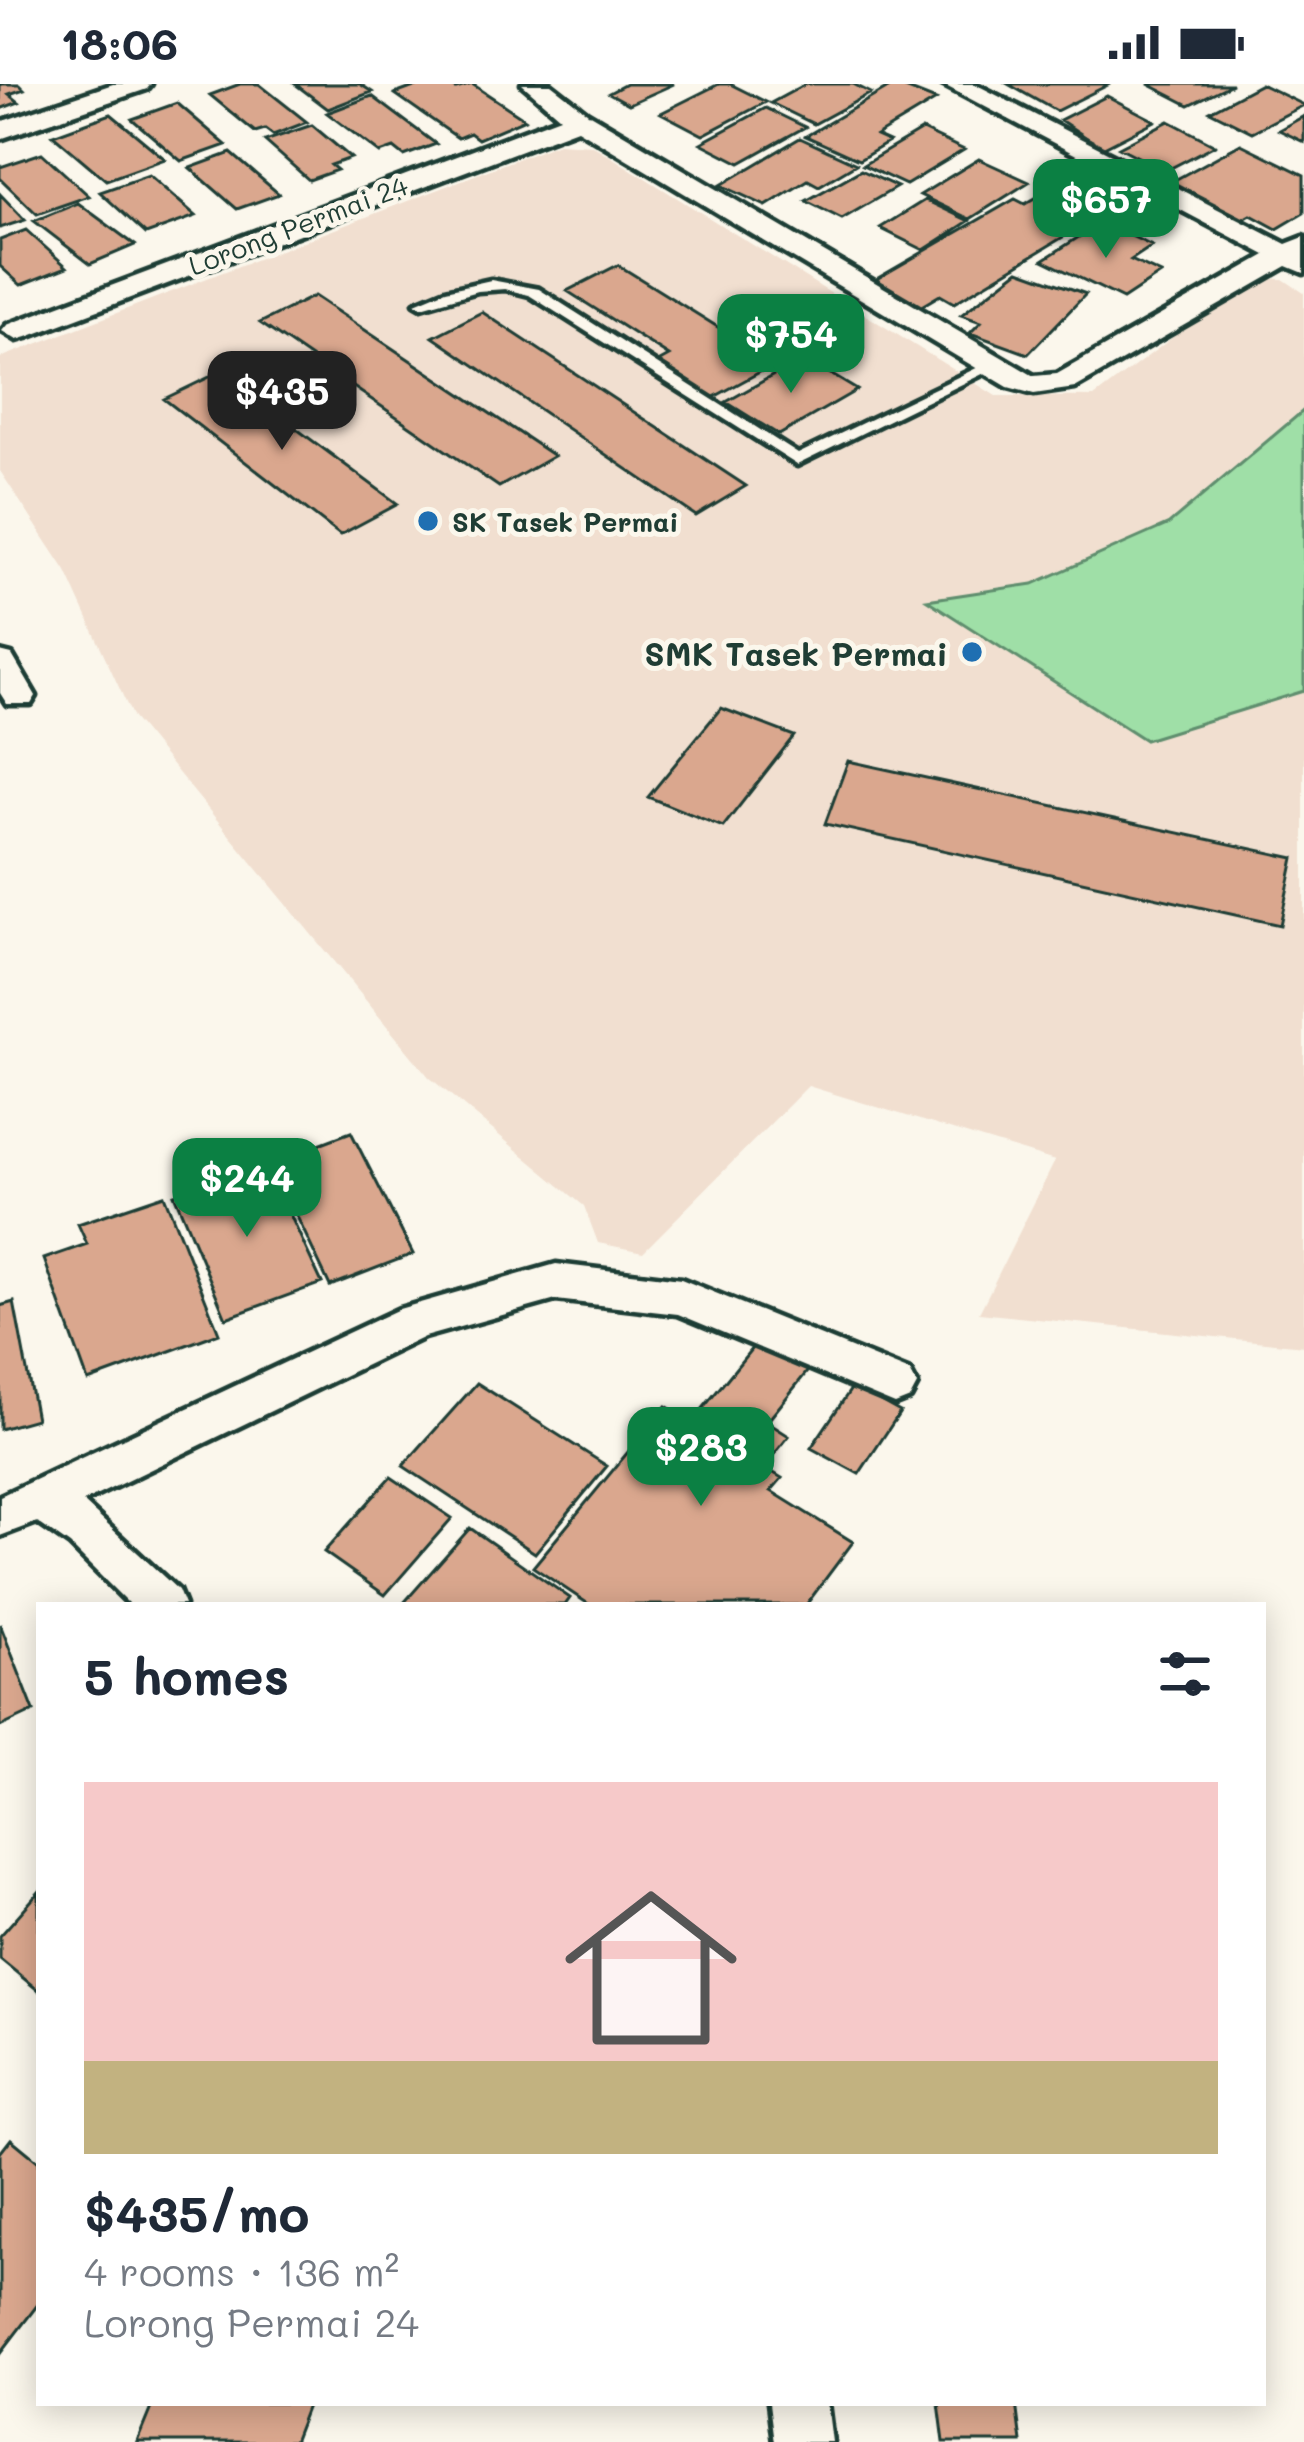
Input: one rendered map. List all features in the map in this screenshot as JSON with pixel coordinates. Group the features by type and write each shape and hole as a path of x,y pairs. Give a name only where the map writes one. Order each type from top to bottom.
{"street":[{"path":"0,131 138,84"},
{"path":"535,84 579,119 1006,373 1034,385 1064,382 1299,254"},
{"path":"955,84 1299,254"},
{"name":"Lorong Permai 24","path":"17,331 579,119"},
{"path":"0,663 19,696"},
{"path":"21,1508 414,1322 556,1282 681,1297 895,1385"},
{"path":"21,1508 86,1530 157,1602"},
{"path":"798,2406 803,2442"}],"lane":[{"path":"422,304 485,281 534,292 796,460 1006,373"}],"shaded area":[{"name":"SMK Tasek Permai","path":"558,143 592,145 996,396 1094,397 1251,278 1283,279 1304,293 1304,1346 979,1313 1055,1161 808,1086 643,1252 598,1243 584,1206 429,1077 133,718 66,571 0,471 0,358"}],"green space":[{"path":"1304,410 1304,691 1145,740 927,600 1033,584 1169,524"}],"building":[{"path":"0,84 19,84 24,89 9,94 19,102 0,109"},
{"path":"240,84 259,84 307,122 273,135 265,129 255,132 210,95"},
{"path":"295,84 360,84 372,92 328,109"},
{"path":"422,84 448,84 456,89 472,84 525,119 478,139 470,133 458,138 395,94"},
{"path":"626,84 674,84 629,104 609,93"},
{"path":"719,84 730,84 766,102 703,135 661,113"},
{"path":"806,84 853,84 871,93 814,124 771,103"},
{"path":"895,84 936,100 876,136 889,142 859,160 806,136"},
{"path":"1008,84 1110,84 1056,111"},
{"path":"1148,84 1232,84 1189,105"},
{"path":"1261,84 1304,105 1252,132 1210,111"},
{"path":"372,96 436,144 404,156 394,148 380,153 327,113"},
{"path":"1107,96 1155,121 1102,148 1060,120"},
{"path":"177,103 226,145 181,161 132,119"},
{"path":"766,108 805,127 740,163 701,143"},
{"path":"111,114 165,159 106,180 53,135"},
{"path":"1304,116 1304,142 1279,130"},
{"path":"1169,121 1215,145 1165,171 1119,147"},
{"path":"312,125 351,158 331,165 337,170 309,180 265,141"},
{"path":"922,130 964,150 906,185 863,165"},
{"path":"800,138 856,164 819,186 808,180 766,206 721,185"},
{"path":"1241,144 1304,175 1304,213 1277,229 1251,215 1237,223 1171,182"},
{"path":"42,153 89,196 37,214 0,178 0,167"},
{"path":"231,153 279,194 237,209 190,168"},
{"path":"979,159 1029,182 970,219 920,195"},
{"path":"861,170 897,187 842,219 806,201"},
{"path":"149,175 196,216 146,234 100,192"},
{"path":"1058,185 1100,205 1064,227 1073,231 954,303 940,295 913,311 866,285 1015,199 1025,204"},
{"path":"0,194 25,220 0,228"},
{"path":"925,200 969,221 924,250 880,228"},
{"path":"78,203 135,245 90,264 34,221"},
{"path":"1096,226 1112,227 1152,246 1131,260 1161,274 1123,299 1043,260"},
{"path":"26,230 67,267 21,285 0,266 0,240"},
{"path":"618,265 721,329 745,316 800,350 705,402 649,367 669,356 567,291"},
{"path":"1019,270 1086,294 1028,354 970,333 981,322 961,315"},
{"path":"314,296 554,456 499,487 260,323"},
{"path":"482,312 746,486 696,516 433,337"},
{"path":"804,358 857,390 779,435 726,402"},
{"path":"220,372 398,504 340,535 164,399"},
{"path":"721,708 794,736 723,827 648,797"},
{"path":"848,761 1294,858 1280,925 825,824"},
{"path":"351,1132 413,1254 330,1286 271,1162"},
{"path":"265,1161 322,1283 226,1318 174,1194"},
{"path":"164,1195 219,1333 88,1381 44,1259 87,1244 78,1224"},
{"path":"14,1302 36,1419 0,1429 0,1306"},
{"path":"761,1337 811,1367 767,1422 789,1436 764,1467 782,1478 771,1491 853,1542 808,1602 586,1602 533,1567 666,1406 692,1422"},
{"path":"477,1383 607,1466 535,1553 403,1466"},
{"path":"853,1386 900,1412 859,1474 811,1448"},
{"path":"391,1477 452,1518 385,1595 324,1552"},
{"path":"470,1528 570,1598 567,1602 405,1602"},
{"path":"0,1624 34,1711 0,1727"},
{"path":"36,1895 36,1989 0,1959 0,1936"},
{"path":"11,2139 36,2160 36,2307 0,2354 0,2153"},
{"path":"152,2406 307,2406 293,2442 137,2442"},
{"path":"939,2406 1016,2406 1021,2442 944,2442"}],"place":[{"name":"SK Tasek Permai","path":"428,521"},
{"name":"SMK Tasek Permai","path":"972,652"}]}
